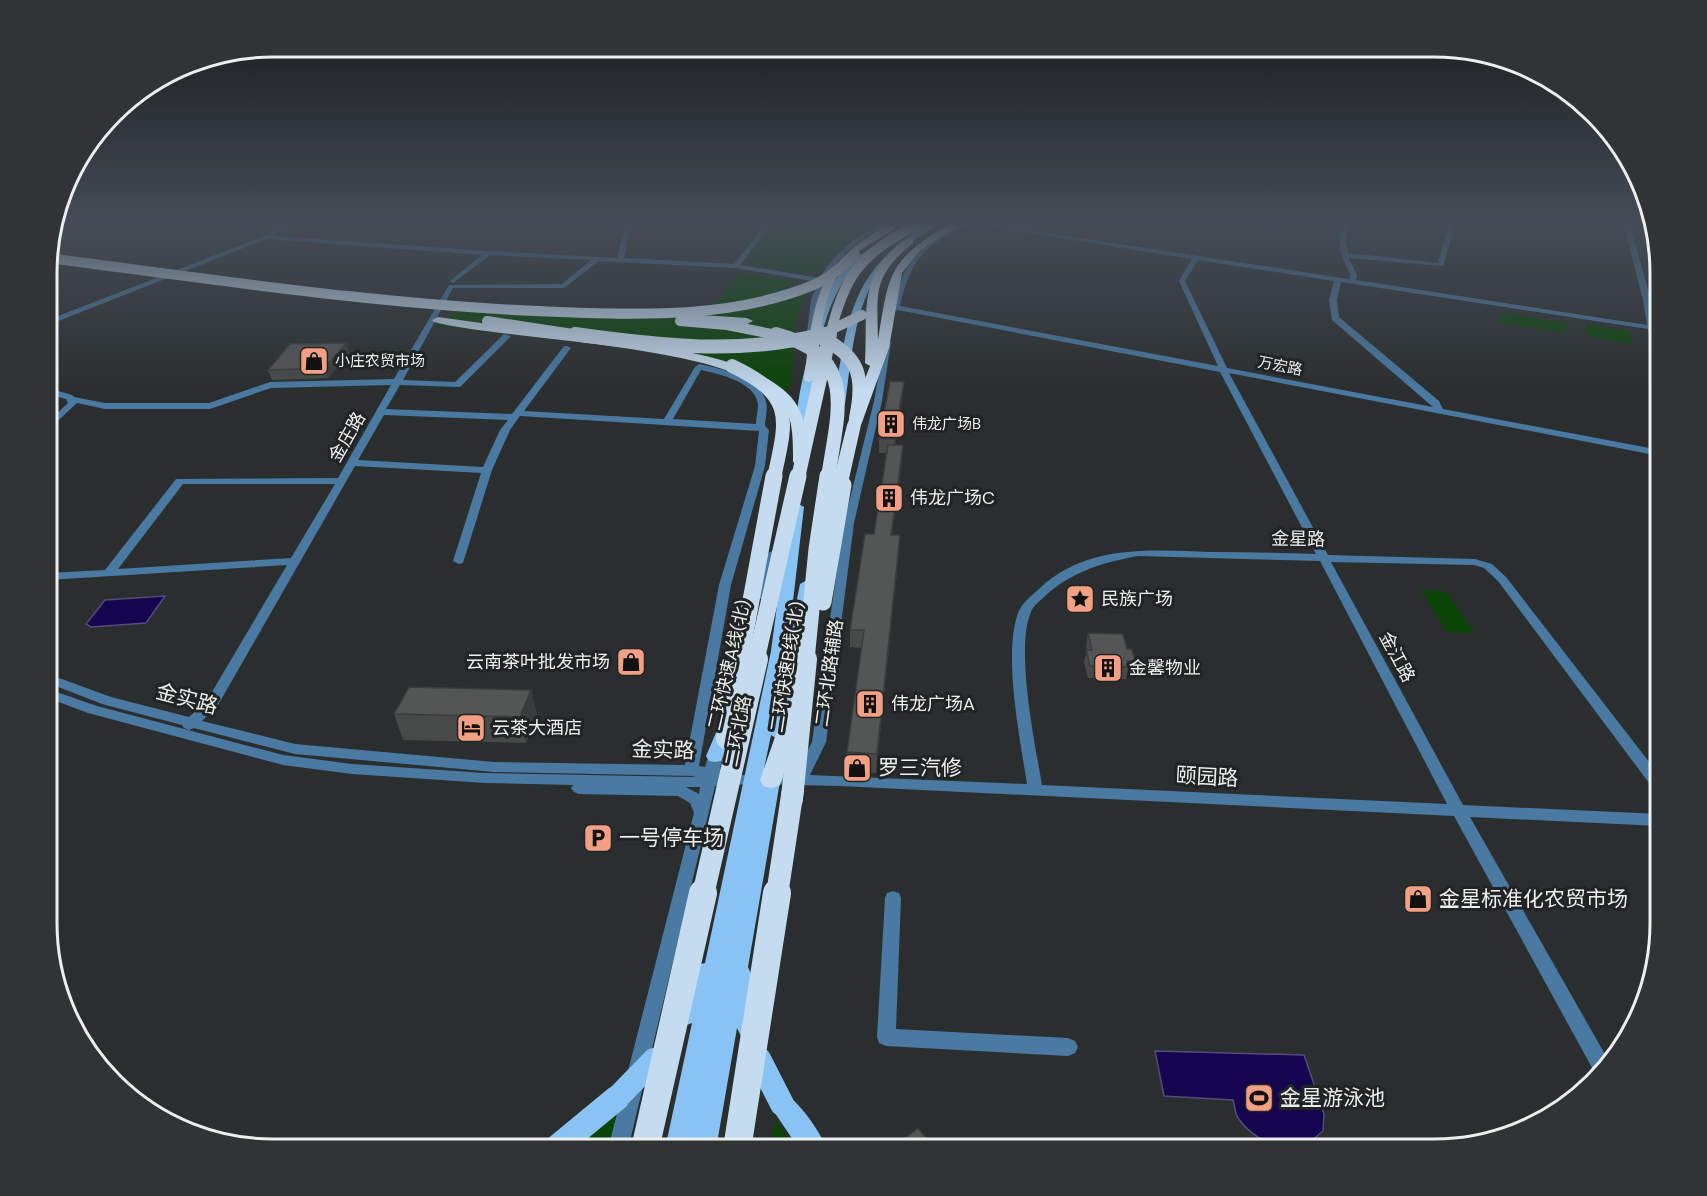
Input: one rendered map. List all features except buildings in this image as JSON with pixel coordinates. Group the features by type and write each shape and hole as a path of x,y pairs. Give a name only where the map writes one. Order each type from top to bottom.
{"highway":[{"path":"207,281 614,338 691,352 739,370 774,395 782,406 785,419 783,443 763,525 746,622 708,873"},
{"path":"510,312 667,313 718,308 766,300 821,281"},
{"path":"810,378 827,281"},
{"name":"二环快速A线(北)","path":"647,1139 837,305 846,281"},
{"name":"二环快速B线(北)","path":"739,1139 799,784 836,521 871,367 871,290 875,281"},
{"path":"614,338 723,348 770,345 820,336 840,329 862,315 889,281"},
{"path":"856,418 883,348 895,281"},
{"path":"315,295 533,315 739,326 766,331 799,343 815,352 831,367 838,380 840,397 817,549 799,784"},
{"path":"315,295 383,312"},
{"path":"412,305 510,312 763,322 799,330 832,343 854,362 861,389 856,418 793,652 799,689 788,731 762,780"},
{"path":"416,317 678,356 720,365 753,376 776,389 790,405 798,426 800,468"}],"main road":[{"name":"二环北路","path":"793,652 791,572 803,417 810,378 828,307 841,281"},
{"name":"二环北路","path":"693,1139 762,780 793,652 861,296 868,281"},
{"path":"712,770 725,732 771,670 793,652"},
{"path":"799,689 810,724 799,784"},
{"path":"729,950 759,1059 782,1104 807,1139"},
{"path":"567,1139 618,1097 654,1060 729,950"}],"street":[{"path":"57,319 155,281"},
{"name":"金庄路","path":"181,732 210,705 342,481 451,286 564,286 570,281"},
{"path":"810,378 813,314 820,281"},
{"name":"二环北路辅路","path":"747,1139 799,784 813,760 819,742 852,509 880,392 895,307 904,281"},
{"name":"金江路","path":"1182,281 1224,371 1458,810 1599,1062"},
{"path":"1337,281 1334,300 1335,318 1436,403 1439,411"},
{"path":"1357,281 1650,327 1642,281"},
{"name":"万宏路","path":"895,307 1650,451"},
{"path":"57,394 72,400 105,406 210,406 270,385 396,382 457,385 507,336"},
{"path":"459,561 487,470 505,430 567,348"},
{"path":"668,422 699,367 721,371 751,388 762,403 760,427"},
{"path":"57,419 66,411 72,400"},
{"path":"381,412 668,422 760,427 764,430 764,447 725,585 691,771"},
{"path":"352,463 487,470"},
{"path":"620,1139 746,634 792,503 800,468"},
{"path":"109,573 180,481 342,481"},
{"name":"金星路","path":"1035,790 1017,647 1024,611 1049,585 1073,569 1101,558 1138,553 1475,562 1488,566 1502,579 1650,775"},
{"path":"57,576 294,561"},
{"name":"金实路","path":"57,687 193,721 247,739 295,749 494,766 712,770 762,780"},
{"name":"金实路","path":"57,689 93,710 283,760 408,772 540,779 712,770"},
{"path":"540,779 576,788 680,791 697,800 701,813"},
{"name":"颐园路","path":"762,780 799,784 1035,790 1650,820"},
{"path":"893,898 886,1037 1068,1047"}],"green space":[{"path":"733,281 793,281 791,291 807,292 796,318 791,383 782,398 747,378 700,359 648,349 435,326 460,308 636,312 673,310 701,307 717,302"},
{"path":"1500,312 1566,323 1566,333 1499,322"},
{"path":"1586,324 1630,331 1632,344 1587,336"},
{"path":"1421,590 1447,592 1474,633 1447,632"},
{"path":"619,1112 612,1139 585,1139"},
{"path":"775,1119 789,1139 773,1139"}],"shaded area":[{"path":"165,596 146,623 91,627 86,624 105,600"},
{"name":"金星游泳池","path":"1155,1051 1304,1055 1324,1114 1323,1131 1314,1139 1262,1139 1251,1132 1237,1116 1233,1100 1164,1096"}],"place":[{"name":"小庄农贸市场","path":"314,361"},
{"name":"伟龙广场B","path":"891,424"},
{"name":"伟龙广场C","path":"889,498"},
{"name":"民族广场","path":"1080,599"},
{"name":"云南茶叶批发市场","path":"631,662"},
{"name":"金馨物业","path":"1108,668"},
{"name":"伟龙广场A","path":"870,704"},
{"name":"云茶大酒店","path":"471,728"},
{"name":"罗三汽修","path":"857,768"},
{"name":"一号停车场","path":"598,838"},
{"name":"金星标准化农贸市场","path":"1418,899"},
{"name":"金星游泳池","path":"1259,1098"}]}
